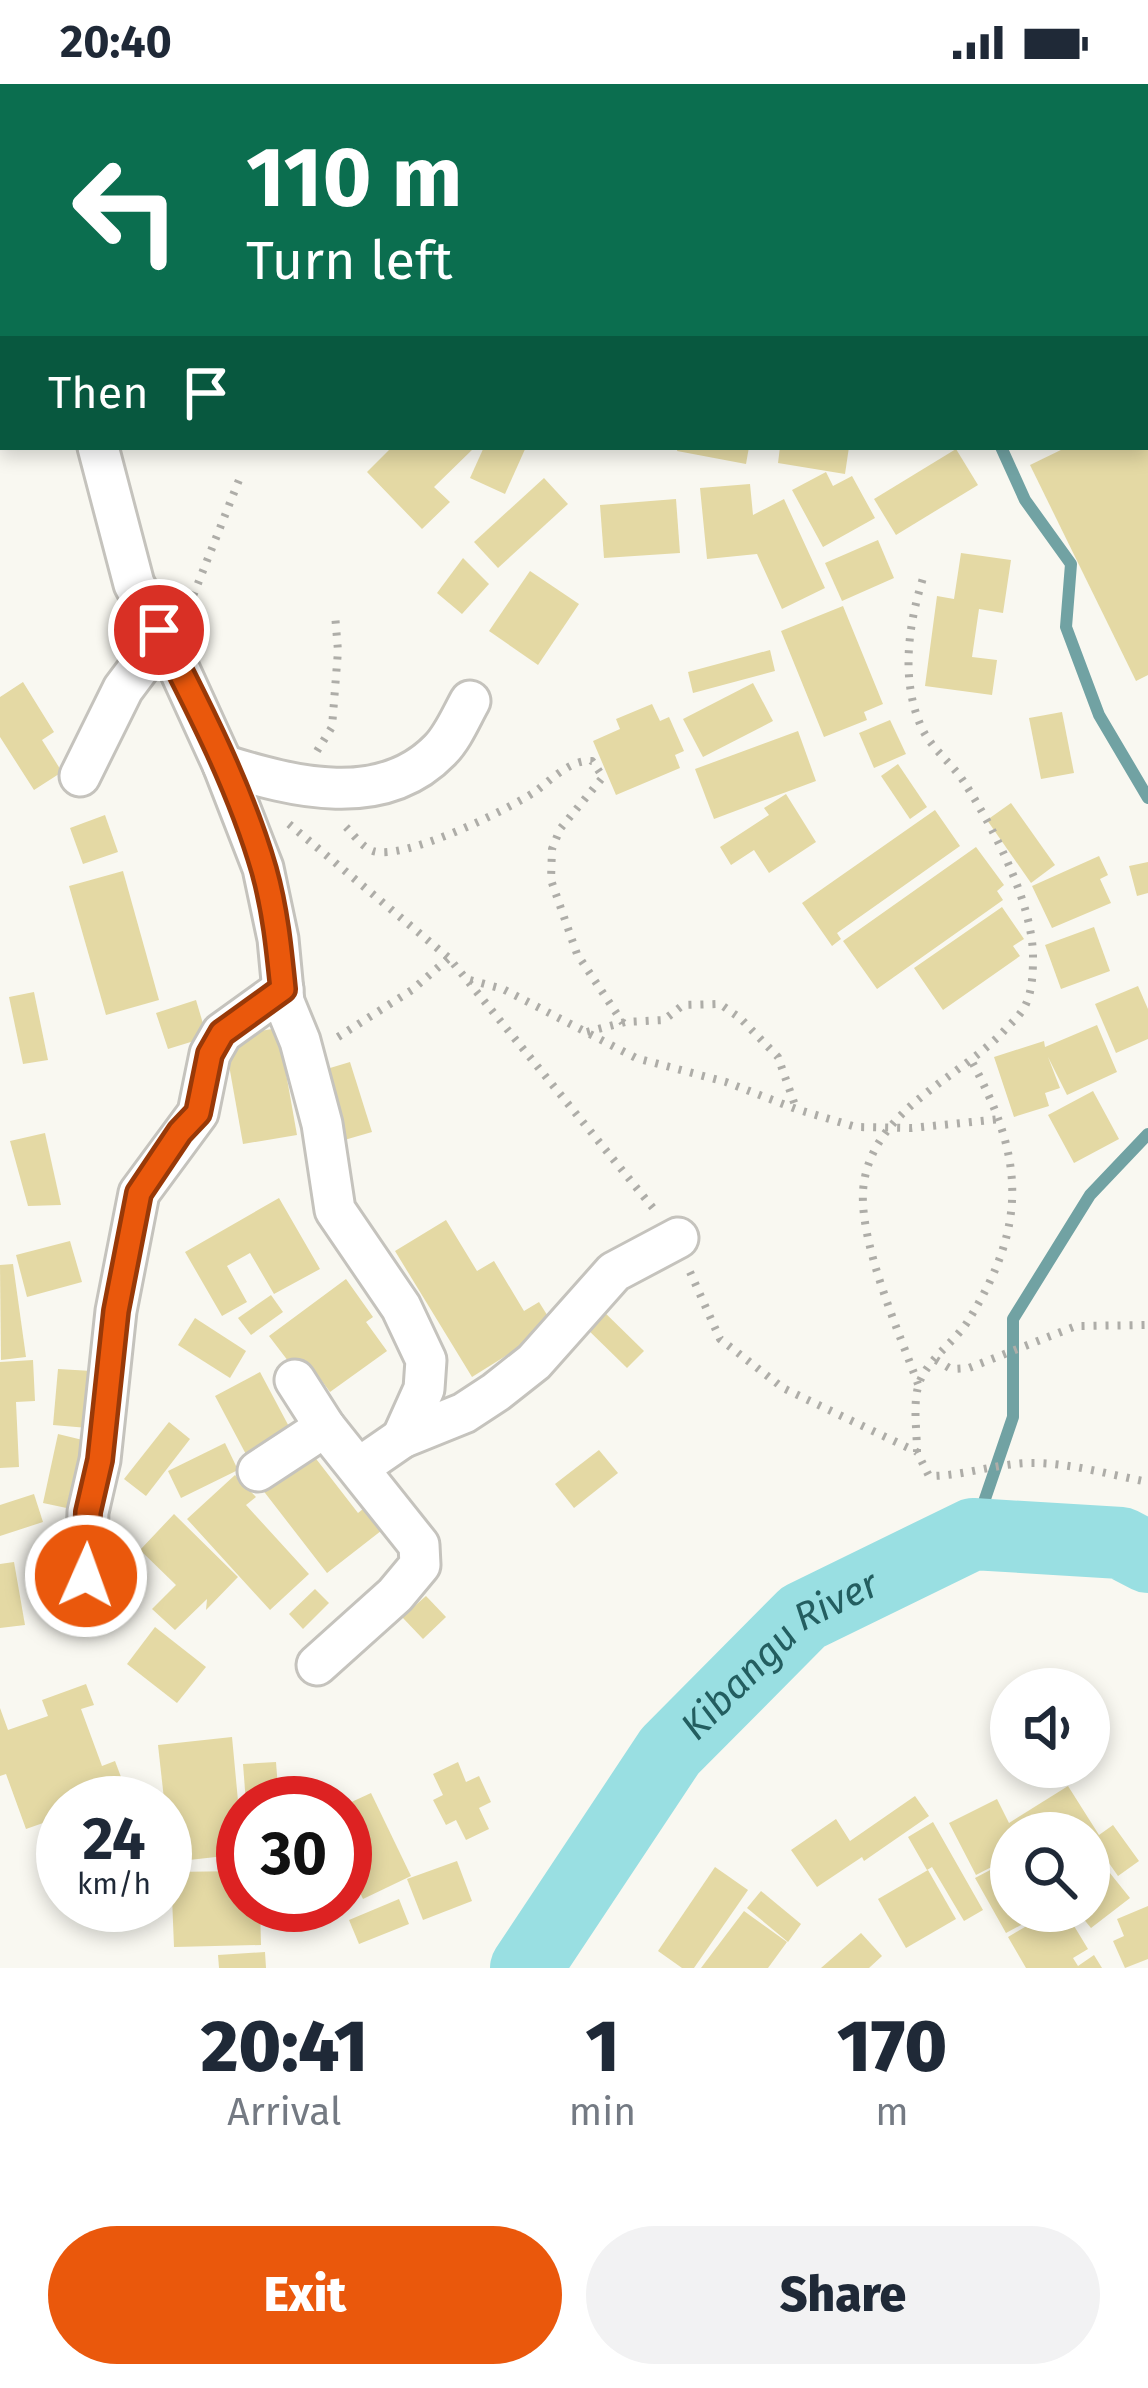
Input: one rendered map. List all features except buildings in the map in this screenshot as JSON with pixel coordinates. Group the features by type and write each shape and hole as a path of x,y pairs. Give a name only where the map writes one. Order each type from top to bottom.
{"street":[{"path":"99,450 134,584 223,765 263,868 283,989 322,1124 335,1210 401,1307 426,1360 424,1389 402,1438"},
{"path":"80,776 123,689 147,657 167,645"},
{"path":"223,765 311,788 355,790 416,771 443,748 470,701"},
{"path":"86,1576 88,1512 100,1460 116,1311 139,1193 198,1113 210,1054 222,1033 283,989"},
{"path":"360,1467 402,1438 464,1413 496,1392 534,1362 614,1272 678,1238"},
{"path":"295,1380 418,1545 420,1565 395,1595 316,1666"},
{"path":"258,1471 325,1426"}],"path":[{"path":"167,645 190,602 239,480"},
{"path":"925,572 913,609 908,657 920,725 976,803 1012,874 1032,939 1030,998 1023,1011 886,1129 869,1161 863,1193 866,1223 918,1384 917,1452 929,1476 1018,1463 1086,1469 1148,1482"},
{"path":"335,614 338,651 332,727 306,768 311,788 368,850 388,854 478,822 574,765 592,760 602,777 560,829 552,848 551,880 577,954 623,1023"},
{"path":"275,812 470,980 678,1238 720,1339 783,1388 917,1452"},
{"path":"306,1061 412,990 449,958"},
{"path":"470,980 503,989 637,1058 856,1126 886,1129 1001,1119"},
{"path":"585,1033 623,1023 664,1020 683,1004 720,1004 778,1057 796,1109"},
{"path":"918,1384 968,1322 1010,1223 1014,1181 1001,1119 971,1060"},
{"path":"936,1360 951,1369 969,1367 1076,1326 1148,1325"}],"waterway":[{"path":"1002,450 1025,500 1071,564 1066,627 1099,715 1148,798"},
{"path":"973,1534 1013,1417 1013,1319 1090,1195 1148,1134"},
{"name":"Kibangu River","path":"526,1968 670,1751 803,1617 973,1534 1121,1543 1148,1557"}],"route":[{"path":"86,1576 88,1512 100,1460 116,1311 139,1193 198,1113 210,1054 222,1033 283,989 263,868 223,765 159,630"}]}
